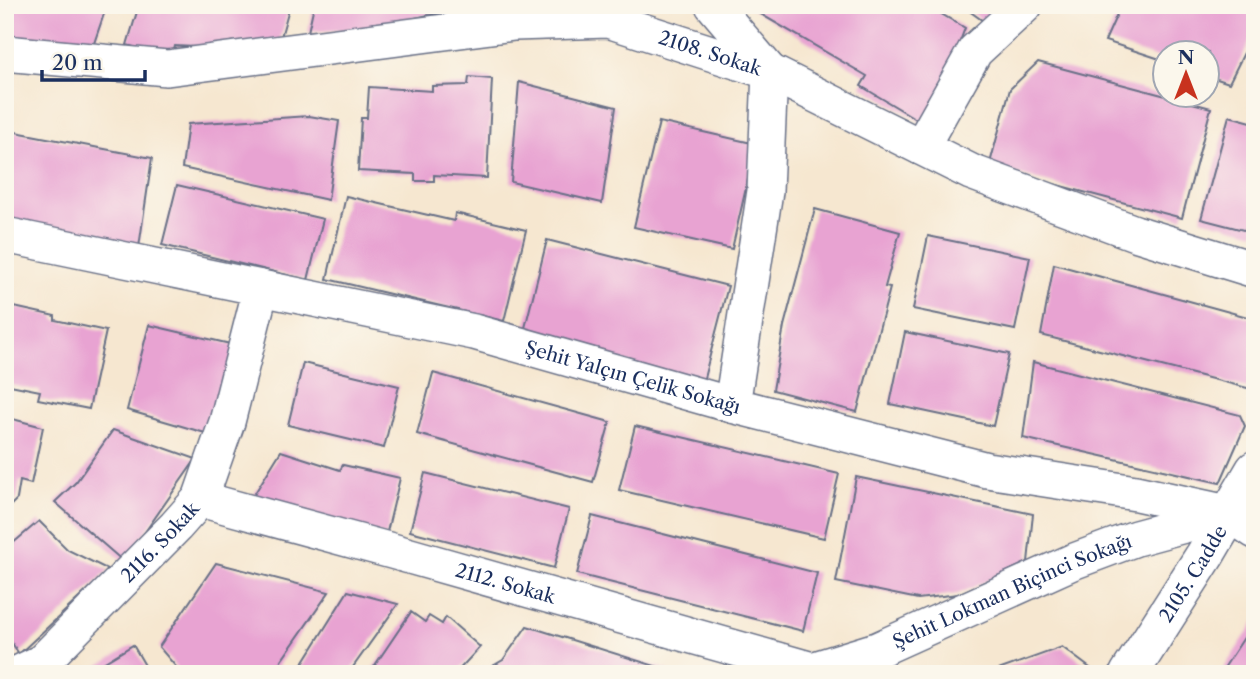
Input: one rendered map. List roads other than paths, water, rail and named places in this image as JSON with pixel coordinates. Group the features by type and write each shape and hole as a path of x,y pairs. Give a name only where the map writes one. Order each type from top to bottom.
{"street":[{"path":"713,5 770,72 765,191 732,405"},
{"path":"921,147 975,51 1025,5"},
{"name":"2108. Sokak","path":"5,53 167,68 514,23 608,20 770,72 971,172 1135,233 1255,270"},
{"name":"Şehit Yalçın Çelik Sokağı","path":"5,235 474,332 732,405 988,470 1136,493 1241,522"},
{"name":"2116. Sokak","path":"17,674 42,662 200,499 228,422 261,288"},
{"name":"2105. Cadde","path":"1129,674 1205,555 1241,522 1255,470"},
{"name":"2112. Sokak","path":"200,499 804,671"},
{"name":"Şehit Lokman Biçinci Sokağı","path":"804,671 877,650 1072,562 1136,538 1241,522"}]}
